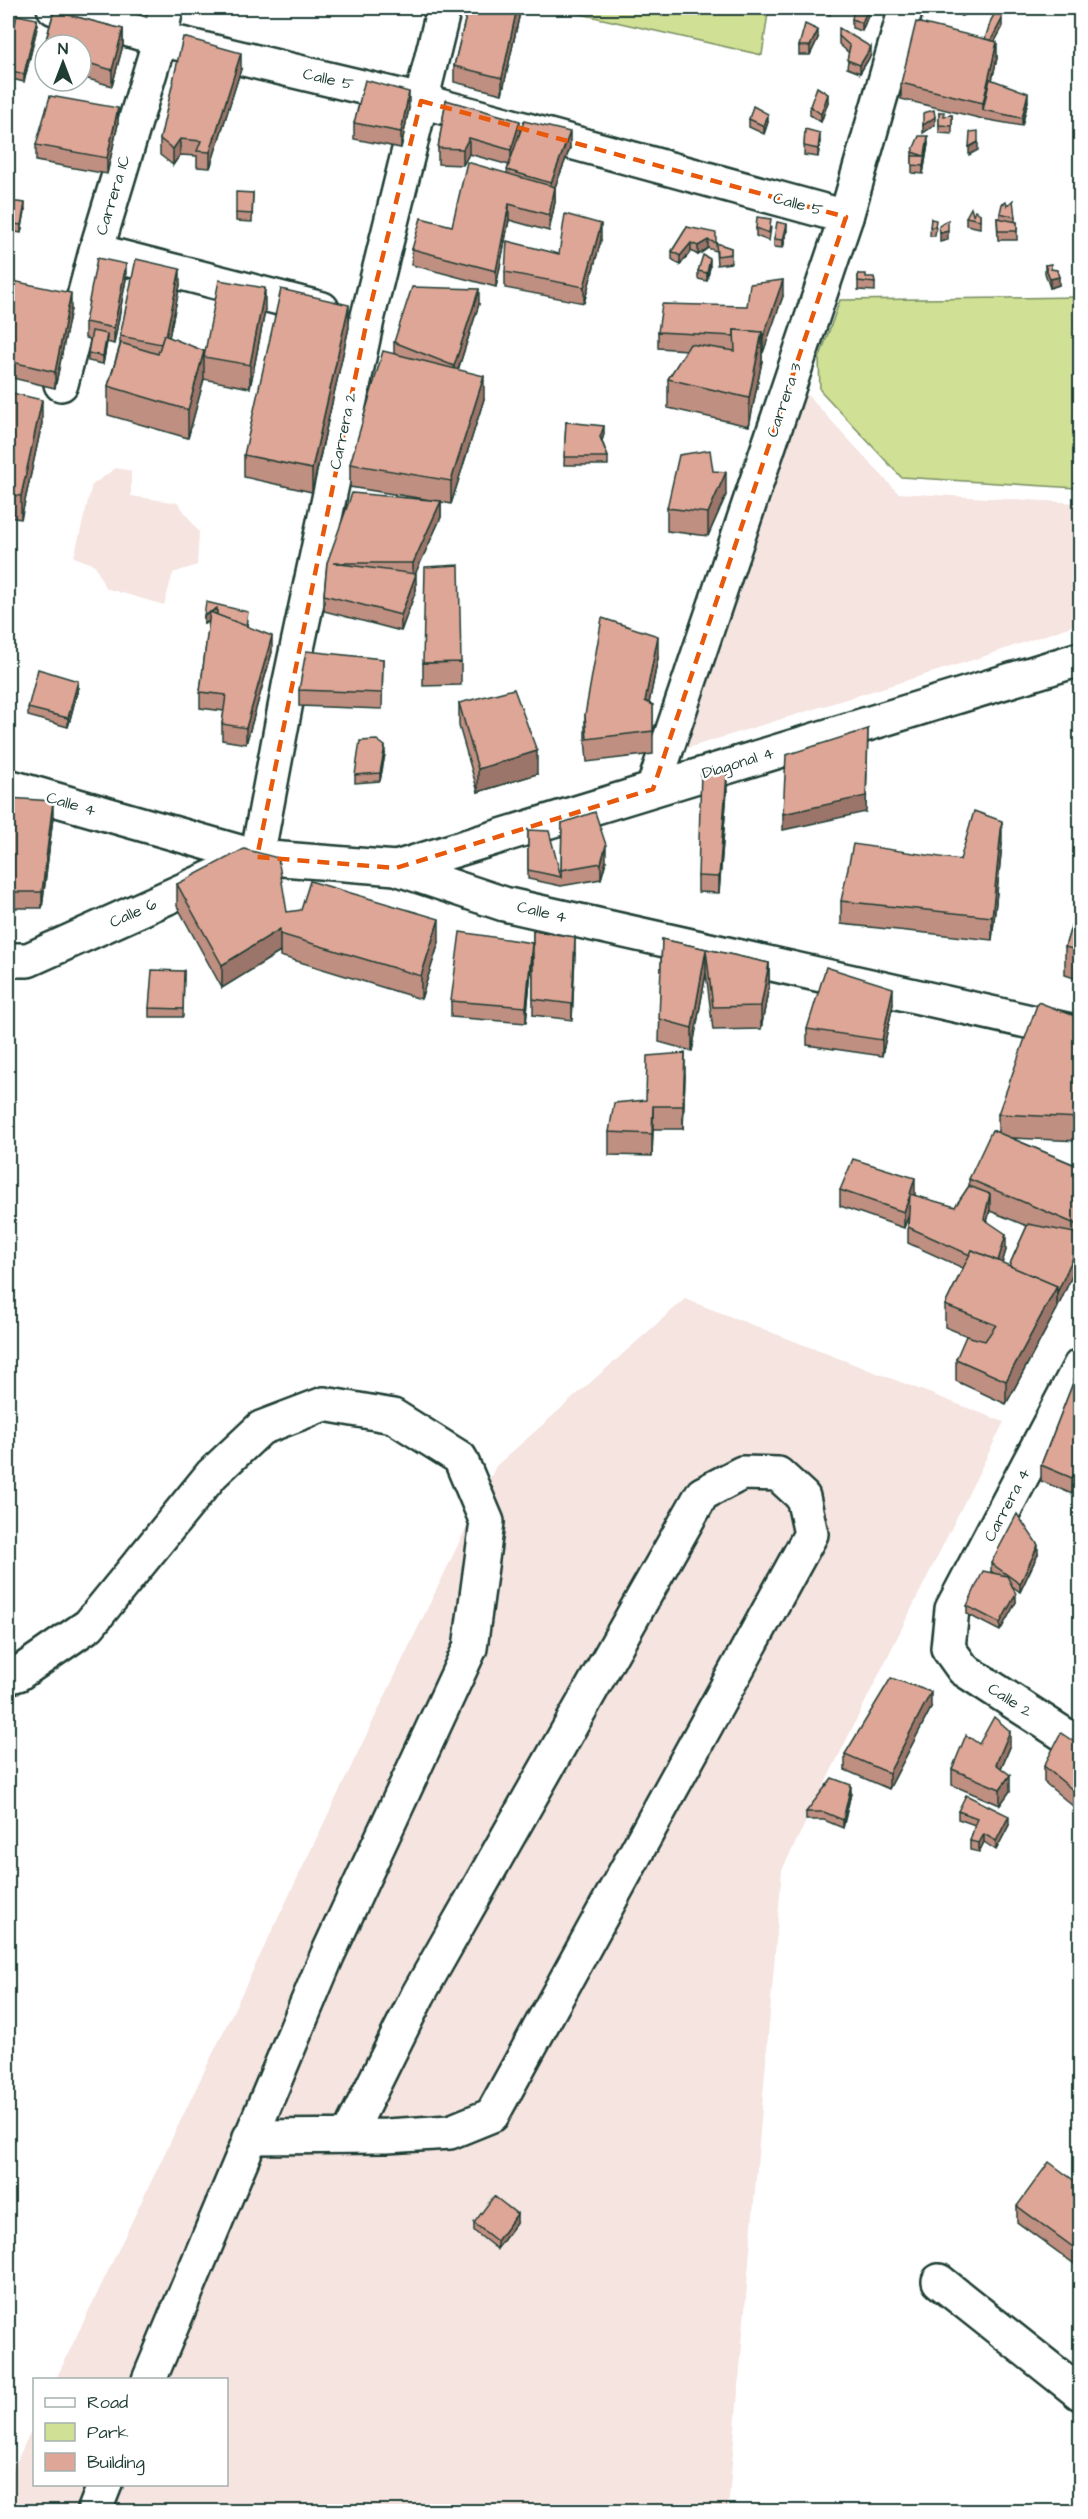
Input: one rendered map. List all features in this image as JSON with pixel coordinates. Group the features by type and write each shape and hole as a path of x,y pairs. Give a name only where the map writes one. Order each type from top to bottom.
{"street":[{"name":"Calle 5","path":"54,8 160,39 421,101 846,217"},
{"name":"Carrera 1C","path":"62,384 96,251 160,39 166,8"},
{"name":"Carrera 2","path":"257,857 289,686 367,320 444,8"},
{"name":"Carrera 3","path":"653,789 846,217 906,8"},
{"path":"96,251 367,320"},
{"name":"Diagonal 4","path":"396,868 1080,659"},
{"name":"Calle 4","path":"8,786 257,857 396,868 504,904 1080,1032"},
{"name":"Calle 6","path":"8,960 28,960 257,857"},
{"name":"Carrera 4","path":"948,1648 952,1609 1080,1366"},
{"path":"8,1677 18,1674 89,1625 212,1474 261,1428 324,1404 393,1416 460,1458 487,1522 470,1648 327,1956 149,2378"},
{"path":"250,2137 348,2136 450,2132 492,2115 812,1534 803,1497 778,1474 742,1473 702,1494 418,1995 348,2136"},
{"name":"Calle 2","path":"948,1648 963,1669 1080,1745"},
{"path":"939,2281 1080,2393"},
{"path":"94,2511 104,2486"}],"highlighted area":[{"path":"421,101 846,217 653,789 396,868 257,857 367,320"}],"shaded area":[{"path":"803,390 898,493 1080,503 1080,623 979,658 681,750"},
{"path":"116,468 131,471 131,496 178,503 199,532 197,565 173,573 164,605 105,588 95,565 74,557 92,485"},
{"path":"685,1299 1004,1422 782,1870 728,2511 8,2512 8,2480 33,2426 33,2486 228,2486 228,2378 56,2378 496,1466"}],"green space":[{"path":"577,8 749,8 768,13 762,55 576,13"},
{"path":"1080,297 1080,482 1076,488 901,477 820,390 819,359 840,300"}],"building":[{"path":"468,8 517,8 502,78 454,66"},
{"path":"854,8 868,8 862,23 852,19"},
{"path":"1000,8 1002,19 991,40 985,39 991,20"},
{"path":"54,11 123,29 112,70 93,64 93,33 48,33"},
{"path":"17,15 37,19 24,74 8,70 8,57"},
{"path":"916,22 997,42 983,103 901,83"},
{"path":"805,24 818,30 810,46 799,46"},
{"path":"839,28 871,47 860,65 847,60 850,46 839,36"},
{"path":"183,37 241,53 210,152 197,151 201,141 180,139 173,149 160,139"},
{"path":"990,79 1028,93 1022,118 983,110"},
{"path":"365,80 409,92 401,132 354,123"},
{"path":"817,87 828,94 821,114 810,106"},
{"path":"50,96 118,108 107,158 36,145"},
{"path":"446,100 520,121 511,150 469,138 463,149 438,148"},
{"path":"753,106 768,114 764,126 749,119"},
{"path":"934,110 935,117 923,125 923,113"},
{"path":"939,112 944,112 944,116 952,115 952,126 939,125"},
{"path":"524,121 570,132 551,183 507,170"},
{"path":"805,129 820,133 818,149 804,146"},
{"path":"978,131 978,142 969,147 970,132"},
{"path":"919,136 928,136 923,166 912,165 912,156 924,156 912,152"},
{"path":"467,162 555,187 549,215 509,204 496,271 412,249 421,218 452,226"},
{"path":"236,192 253,193 252,214 236,213"},
{"path":"1013,200 1015,217 1000,213 1002,204 1006,202 1007,206"},
{"path":"8,201 25,203 21,225 8,223"},
{"path":"971,208 973,215 975,210 980,214 980,220 966,217"},
{"path":"565,214 601,224 584,287 505,272 507,241 559,254"},
{"path":"757,217 771,219 769,233 756,228"},
{"path":"997,218 1017,222 1017,231 998,231"},
{"path":"931,219 936,220 935,227 930,227"},
{"path":"948,220 948,231 940,233 939,226"},
{"path":"777,222 787,224 783,240 774,239"},
{"path":"687,227 716,233 716,243 708,240 698,246 691,243 680,256 672,251"},
{"path":"716,243 731,248 731,254 717,256"},
{"path":"703,255 710,259 707,273 698,271"},
{"path":"97,258 126,264 114,328 85,322"},
{"path":"136,259 180,269 166,336 164,335 161,344 120,336"},
{"path":"1051,264 1051,269 1057,270 1059,277 1050,279 1045,265"},
{"path":"858,274 874,277 875,283 858,281"},
{"path":"8,280 71,293 55,372 8,361"},
{"path":"219,280 265,288 250,365 204,357"},
{"path":"783,280 763,337 762,332 734,330 734,336 658,332 662,304 747,306 750,284"},
{"path":"412,287 479,289 454,366 394,342"},
{"path":"281,289 349,305 312,469 244,455"},
{"path":"734,330 762,332 749,398 668,379 690,344 735,351"},
{"path":"92,331 107,334 103,356 88,353"},
{"path":"164,335 204,351 188,410 108,386 121,343 158,354"},
{"path":"383,351 484,376 451,481 350,464"},
{"path":"8,392 42,400 21,496 8,495"},
{"path":"566,422 604,426 600,437 608,457 564,457"},
{"path":"710,450 713,471 726,472 708,513 667,508 679,455"},
{"path":"352,493 441,501 413,563 333,563 416,574 401,615 324,595 327,563"},
{"path":"459,565 461,662 423,663 425,567"},
{"path":"206,602 248,612 246,626 217,615 217,608 204,616"},
{"path":"210,612 272,636 246,728 222,724 226,695 200,692"},
{"path":"602,618 658,636 645,701 653,705 653,731 587,739 585,715"},
{"path":"306,651 383,659 382,693 299,690"},
{"path":"38,669 78,681 68,718 28,708"},
{"path":"514,689 537,751 478,769 459,703"},
{"path":"868,729 866,796 783,814 786,755"},
{"path":"377,740 385,746 380,773 355,775 360,741"},
{"path":"701,771 727,774 719,877 698,876"},
{"path":"8,798 53,801 42,892 8,892"},
{"path":"974,811 1002,821 992,917 841,901 853,844 960,860"},
{"path":"595,812 606,845 601,863 561,870 562,823"},
{"path":"528,830 549,831 561,877 528,870"},
{"path":"244,849 278,858 287,912 301,910 310,881 439,919 421,976 280,934 280,929 222,965 177,884"},
{"path":"1080,896 1080,951 1065,947"},
{"path":"533,931 575,937 572,1004 533,999"},
{"path":"460,932 532,943 526,1007 451,1001"},
{"path":"662,939 769,963 761,1006 713,1007 706,950 692,1028 659,1019"},
{"path":"826,967 893,988 882,1040 807,1029"},
{"path":"152,970 184,971 183,1009 149,1008"},
{"path":"1038,1002 1080,1018 1080,1118 998,1114"},
{"path":"685,1053 683,1106 653,1106 652,1134 609,1132 614,1103 646,1100 647,1056"},
{"path":"992,1130 1080,1167 1080,1226 969,1179"},
{"path":"853,1159 915,1178 910,1194 955,1207 969,1186 990,1194 984,1219 1006,1234 998,1261 972,1250 970,1255 908,1227 910,1195 904,1212 840,1190"},
{"path":"1028,1224 1080,1234 1080,1242 1057,1293 1057,1286 1009,1266"},
{"path":"972,1250 1057,1286 1006,1381 956,1359 966,1336 985,1341 996,1325 945,1305"},
{"path":"1080,1365 1080,1462 1072,1478 1041,1465"},
{"path":"1017,1514 1038,1545 1020,1584 991,1563"},
{"path":"983,1571 1007,1576 1016,1594 1000,1623 967,1606"},
{"path":"891,1678 931,1692 889,1773 845,1754"},
{"path":"994,1717 1010,1731 996,1764 1010,1775 1000,1789 952,1769 966,1735 979,1744"},
{"path":"1061,1733 1080,1746 1080,1796 1044,1766"},
{"path":"832,1778 851,1785 843,1820 824,1812 806,1812"},
{"path":"966,1795 1009,1816 996,1841 984,1834 979,1843 970,1841 977,1818 958,1811"},
{"path":"1049,2162 1080,2185 1080,2252 1017,2206"},
{"path":"494,2196 517,2214 497,2241 474,2223"},
{"path":"1080,2495 1080,2511 1069,2511"}]}
